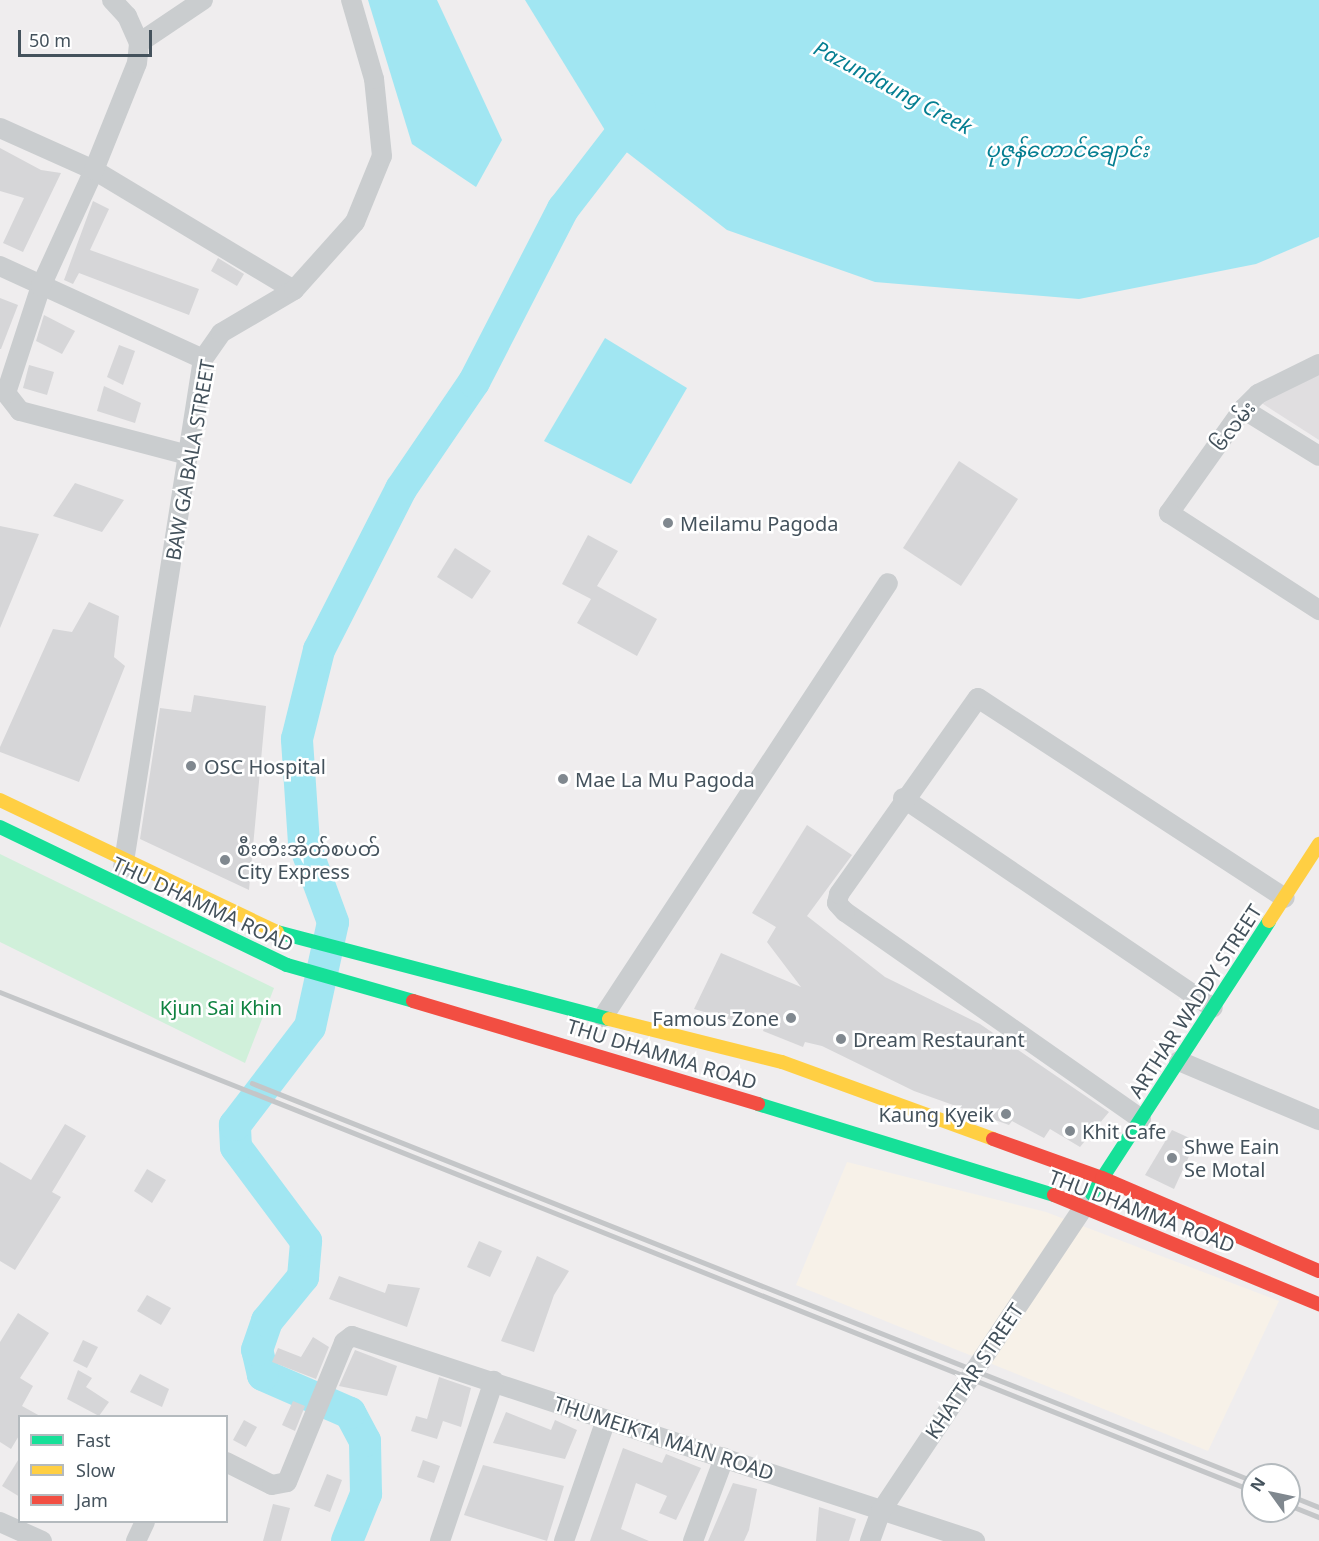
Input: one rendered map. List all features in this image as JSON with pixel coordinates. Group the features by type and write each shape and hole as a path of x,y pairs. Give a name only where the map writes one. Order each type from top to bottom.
{"main road":[{"name":"THU DHAMMA ROAD","path":"0,800 126,862 294,940 352,957 793,1065 1102,1178 1319,1271"},
{"name":"THU DHAMMA ROAD","path":"0,827 116,886 288,965 347,986 567,1045 1085,1205 1319,1304"},
{"name":"ARTHAR WADDY STREET","path":"1085,1205 1319,844"},
{"path":"224,936 234,912"}],"street":[{"path":"112,0 127,16 139,43 136,63 94,170 41,286 6,393 10,404 56,423 188,455"},
{"path":"139,43 203,0"},
{"name":"BAW GA BALA STREET","path":"116,886 126,862 203,359 221,333 294,290 355,222 382,156 374,79 351,0"},
{"path":"0,128 94,170 294,290"},
{"path":"0,266 203,359"},
{"name":"၆လမ်း","path":"1319,364 1258,394 1243,409 1169,513 1319,610"},
{"path":"1243,409 1319,456"},
{"path":"603,1017 888,582"},
{"path":"1141,1119 837,903 903,798 978,698 1285,898"},
{"path":"903,798 1213,1008"},
{"path":"1179,1061 1317,1114"},
{"name":"KHATTAR STREET","path":"870,1541 881,1511 1085,1205"},
{"name":"THUMEIKTA MAIN ROAD","path":"228,1463 272,1485 286,1482 328,1380 352,1336 975,1541"},
{"path":"440,1541 494,1381"},
{"path":"564,1541 606,1420"},
{"path":"693,1541 723,1458"},
{"path":"0,1522 42,1541"},
{"path":"136,1541 144,1523"}],"shaded area":[{"path":"1319,371 1319,440 1260,402"},
{"path":"847,1162 1046,1212 1279,1301 1208,1451 796,1285"}],"green space":[{"name":"Kjun Sai Khin","path":"0,854 274,988 245,1063 0,942"}],"water":[{"path":"368,0 437,0 502,140 476,187 412,144"},
{"name":"ပုဇွန်တောင်ချောင်း","path":"525,0 1319,0 1319,237 1256,264 1079,299 875,282 727,230 611,140"},
{"path":"605,338 687,388 631,484 544,441"}],"building":[{"path":"0,148 41,170 61,173 23,252 3,243 24,198 0,191"},
{"path":"93,201 109,209 90,250 199,289 189,315 79,273 73,284 64,280"},
{"path":"218,258 244,274 237,286 211,271"},
{"path":"0,298 18,305 1,349 0,349"},
{"path":"44,315 75,331 62,354 36,341"},
{"path":"119,345 135,351 123,385 107,377"},
{"path":"29,365 54,372 47,395 23,388"},
{"path":"104,386 141,403 135,423 97,411"},
{"path":"959,461 1018,499 961,586 903,548"},
{"path":"75,483 124,500 102,532 53,516"},
{"path":"0,526 39,534 0,628"},
{"path":"588,535 618,551 597,586 657,619 637,656 577,623 591,599 562,584"},
{"path":"455,548 491,571 472,599 437,577"},
{"path":"89,602 119,616 114,657 125,666 79,782 0,752 0,747 53,629 72,632"},
{"path":"194,695 266,706 249,890 140,839 160,708 191,712"},
{"path":"807,825 852,855 807,916 885,977 980,1024 1109,1112 1080,1147 1050,1129 1044,1138 1012,1121 1009,1125 914,1091 822,1046 805,1042 803,1047 763,1031 766,1022 734,1014 732,1020 694,1009 721,953 801,987 767,942 776,927 752,913"},
{"path":"65,1124 86,1136 52,1192 61,1197 15,1270 0,1261 0,1162 31,1180"},
{"name":"Shwe Eain Se Motal","path":"1172,1130 1196,1141 1174,1189 1145,1175"},
{"path":"147,1169 166,1180 152,1203 134,1191"},
{"path":"479,1241 502,1251 490,1277 467,1267"},
{"path":"537,1256 569,1271 554,1295 534,1352 501,1341"},
{"path":"339,1276 385,1293 388,1284 420,1288 407,1327 329,1299"},
{"path":"147,1295 171,1308 161,1325 137,1311"},
{"path":"18,1313 49,1333 20,1378 33,1386 22,1406 38,1415 18,1415 18,1437 11,1449 0,1442 0,1342"},
{"path":"313,1337 329,1347 316,1379 272,1362 278,1348 301,1357"},
{"path":"83,1340 98,1347 87,1368 73,1361"},
{"path":"355,1350 397,1366 387,1396 339,1386"},
{"path":"78,1370 92,1378 86,1387 109,1402 100,1415 97,1415 67,1399"},
{"path":"140,1374 169,1389 162,1407 130,1392"},
{"path":"439,1377 471,1388 461,1427 443,1421 437,1439 411,1431 416,1416 427,1419"},
{"path":"293,1401 305,1406 295,1431 282,1425"},
{"path":"506,1412 551,1430 555,1420 577,1430 565,1459 493,1443"},
{"path":"244,1420 257,1427 246,1447 233,1440"},
{"path":"623,1448 662,1463 666,1454 701,1468 676,1520 659,1513 667,1496 636,1483 621,1529 649,1541 590,1541"},
{"path":"18,1460 18,1496 2,1486"},
{"path":"423,1460 440,1466 434,1483 417,1477"},
{"path":"483,1465 564,1486 547,1541 464,1515"},
{"path":"327,1474 342,1480 330,1512 314,1506"},
{"path":"733,1483 757,1489 749,1530 744,1541 708,1541"},
{"path":"273,1504 290,1508 281,1541 263,1541"},
{"path":"819,1507 856,1519 849,1541 816,1541"}],"waterway":[{"path":"347,1541 366,1494 365,1441 350,1413 263,1375 257,1350 267,1321 303,1277 306,1241 236,1147 235,1125 310,1027 333,922 304,843 297,739 319,650 401,489 474,382 563,209 640,109"}],"railway":[{"path":"0,992 1241,1486"},
{"path":"252,1083 1241,1476"},
{"path":"1301,1500 1319,1507"},
{"path":"1301,1510 1319,1517"}],"traffic: fast":[{"path":"0,827 287,965 413,1001"},
{"path":"1092,1194 1269,921"},
{"path":"277,932 609,1019"},
{"path":"758,1104 1054,1195"}],"traffic: slow":[{"path":"0,800 277,932"},
{"path":"1269,921 1319,844"},
{"path":"609,1019 782,1062 993,1139"}],"traffic: jam":[{"path":"413,1001 758,1104"},
{"path":"993,1139 1102,1178 1319,1271"},
{"path":"1054,1195 1319,1304"}],"place":[{"name":"Meilamu Pagoda","path":"668,523"},
{"name":"OSC Hospital","path":"191,766"},
{"name":"Mae La Mu Pagoda","path":"563,779"},
{"name":"စီးတီးအိတ်စပတ် City Express","path":"225,860"},
{"name":"Famous Zone","path":"791,1018"},
{"name":"Dream Restaurant","path":"841,1039"},
{"name":"Kaung Kyeik","path":"1006,1114"},
{"name":"Khit Cafe","path":"1070,1131"},
{"name":"Shwe Eain Se Motal","path":"1172,1158"}],"water label":[{"name":"Pazundaung Creek","path":"893,87"}]}
